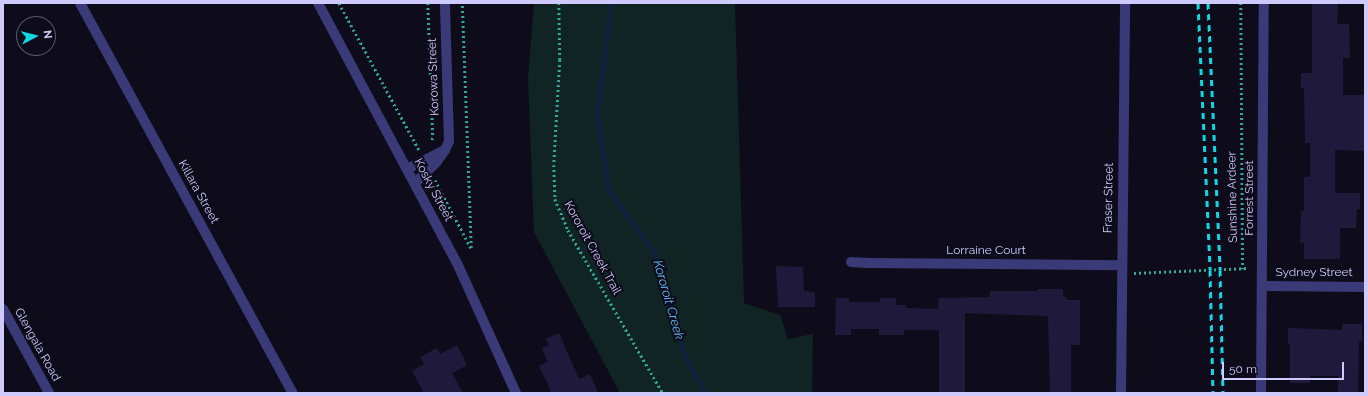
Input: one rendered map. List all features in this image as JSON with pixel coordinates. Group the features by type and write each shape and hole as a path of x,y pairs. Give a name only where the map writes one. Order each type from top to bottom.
{"street":[{"name":"Killara Street","path":"80,3 293,393"},
{"name":"Kosky Street","path":"318,3 457,263 516,393"},
{"name":"Korowa Street","path":"415,183 436,163 445,150 448,141 445,3"},
{"name":"Fraser Street","path":"1121,393 1125,3"},
{"name":"Forrest Street","path":"1261,393 1264,3"},
{"path":"407,169 445,150"},
{"name":"Lorraine Court","path":"851,262 1122,269"},
{"name":"Sydney Street","path":"1262,286 1365,287"},
{"name":"Glengala Road","path":"3,309 49,393"}],"path":[{"path":"339,3 419,150 433,138 428,3"},
{"name":"Kororoit Creek Trail","path":"559,3 560,60 554,165 555,199 568,230 663,393"},
{"name":"Sunshine Ardeer","path":"1122,269 1243,269 1241,3"}],"green space":[{"path":"534,3 735,3 744,303 780,315 788,339 813,334 812,393 620,393 534,232 528,78"}],"building":[{"path":"1312,3 1338,3 1337,24 1349,24 1350,58 1343,58 1343,95 1365,95 1365,151 1335,150 1335,193 1360,193 1360,209 1357,209 1356,228 1340,228 1340,259 1304,259 1304,243 1300,243 1301,211 1304,211 1304,177 1310,177 1310,143 1305,143 1304,88 1301,88 1301,73 1312,73"},
{"path":"776,266 803,267 804,291 815,292 815,307 778,307"},
{"path":"1038,289 1063,289 1063,297 1067,297 1067,300 1080,300 1080,345 1071,345 1071,393 1050,393 1048,316 965,313 965,393 939,393 939,330 904,330 904,335 879,335 879,329 851,329 851,335 835,335 836,298 849,298 849,302 880,302 880,298 896,298 896,305 906,305 906,308 938,309 939,298 990,297 990,291 1038,291"},
{"path":"1342,324 1362,324 1362,341 1359,341 1358,393 1338,393 1338,376 1310,376 1310,383 1290,383 1290,344 1288,344 1288,328 1342,330"},
{"path":"559,333 579,379 590,374 598,393 546,393 551,391 539,366 548,362 542,348 549,345 546,339"},
{"path":"457,345 467,365 452,373 463,393 424,393 412,371 424,364 420,357 437,348 440,354"}],"waterway":[{"name":"Kororoit Creek","path":"611,3 597,114 608,189 655,254 684,355 705,393"}],"railway":[{"path":"1198,3 1210,270 1213,393"},
{"path":"1208,3 1220,270 1223,393"}]}
